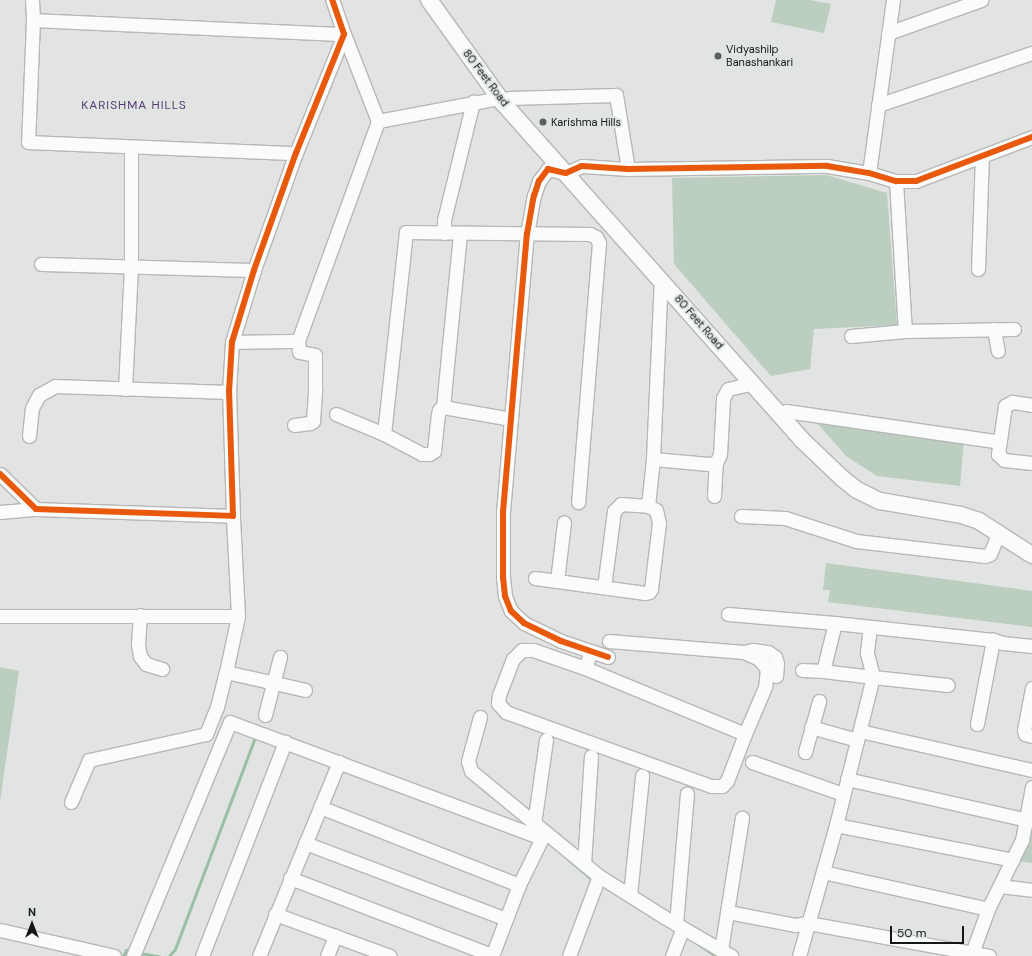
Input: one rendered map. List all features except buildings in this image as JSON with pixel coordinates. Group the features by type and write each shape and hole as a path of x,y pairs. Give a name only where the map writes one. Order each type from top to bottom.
{"main road":[{"name":"80 Feet Road","path":"429,0 504,98 598,200 806,434 854,480 868,489 890,497 957,507 990,518 1032,547"},
{"name":"80 Feet Road","path":"438,0 504,98"},
{"name":"80 Feet Road","path":"570,171 661,279 801,439 843,479 861,492 888,503 961,515 986,524 1032,555"}],"street":[{"path":"32,0 33,20 28,142 296,153"},
{"path":"294,425 310,424 313,421 315,389 315,355 299,352 298,341 378,121 332,0"},
{"path":"869,173 893,0"},
{"path":"888,33 981,0"},
{"path":"33,20 344,34"},
{"path":"71,802 89,760 206,734 217,707 238,616 229,392 232,342 254,270 296,153 344,34"},
{"path":"878,105 1032,53"},
{"path":"378,121 473,102 504,98 616,95 628,169"},
{"path":"444,233 444,220 473,102"},
{"path":"608,657 561,641 524,623 510,611 505,596 502,578 503,512 527,234 534,196 539,181 548,169 570,171 582,166 628,169 827,166 869,173 896,181 916,181 1032,137"},
{"path":"125,389 131,265 131,147"},
{"path":"978,269 982,156"},
{"path":"896,181 905,331"},
{"path":"384,434 406,232 590,234 596,237 599,243 578,502"},
{"path":"336,414 384,434 422,454 429,454 434,451 439,410 443,407 460,233"},
{"path":"42,264 131,265 254,270"},
{"path":"648,506 653,459 661,279"},
{"path":"994,329 998,351"},
{"path":"851,336 905,331 1014,329"},
{"path":"232,342 298,341"},
{"path":"714,496 716,462 720,454 723,398 728,389 753,383"},
{"path":"29,436 32,408 39,395 48,388 55,386 229,392"},
{"path":"1032,405 1008,403 1005,406 998,454 1004,460 1032,463"},
{"path":"443,407 511,419"},
{"path":"786,411 1000,442"},
{"path":"653,459 709,464 716,462"},
{"path":"0,474 36,509"},
{"path":"535,578 645,593 649,592 651,589 659,523 656,510 648,506 621,504 614,511 604,587"},
{"path":"0,512 36,509 233,516"},
{"path":"741,516 785,518 856,541 985,556 990,554 999,532"},
{"path":"557,581 564,522"},
{"path":"728,614 835,623 870,628 994,640 1003,643 1032,646"},
{"path":"140,615 138,644 140,656 146,664 162,670"},
{"path":"0,616 238,616"},
{"path":"823,671 835,623"},
{"path":"799,956 836,825 873,677 867,653 870,628"},
{"path":"977,724 994,640"},
{"path":"609,641 744,652 759,658 767,669 765,687 727,781 722,786 711,786 506,712 498,703 513,659 522,650 533,650 585,668 745,734"},
{"path":"744,652 753,650 768,652 775,657 778,663 776,676"},
{"path":"585,668 591,651"},
{"path":"265,715 280,657"},
{"path":"802,670 823,671 948,686"},
{"path":"226,672 305,690"},
{"path":"1032,688 1024,730 1025,734 1032,736"},
{"path":"805,752 819,700"},
{"path":"480,717 468,761 471,771 599,876 680,929 726,953 728,912 742,818"},
{"path":"134,956 230,722 542,838 520,885 492,955 290,878"},
{"path":"811,728 1032,770"},
{"path":"534,824 546,740"},
{"path":"202,956 285,742"},
{"path":"584,864 591,756"},
{"path":"259,956 275,914 339,762"},
{"path":"752,762 843,794"},
{"path":"630,895 642,776"},
{"path":"847,779 1029,820"},
{"path":"972,955 988,909 1022,840 1029,820 1032,787"},
{"path":"672,956 680,929 687,793"},
{"path":"320,807 520,885"},
{"path":"836,825 1013,860"},
{"path":"305,843 506,919"},
{"path":"823,872 988,909"},
{"path":"569,956 599,876"},
{"path":"1000,886 1032,890"},
{"path":"728,912 795,925 808,924 972,955 989,956"},
{"path":"275,914 382,955"},
{"path":"0,930 89,954 114,956"},
{"path":"327,956 335,936"}],"green space":[{"path":"776,0 810,0 831,4 824,33 771,22"},
{"path":"826,175 887,193 897,325 814,329 810,369 771,376 674,264 672,178"},
{"path":"817,423 964,441 960,486 877,476 846,456"},
{"path":"826,563 1032,591 1032,627 828,602 830,590 823,590"},
{"path":"0,667 19,671 0,801"},
{"path":"1032,812 1032,863 1016,861"}],"waterway":[{"path":"169,956 175,949 256,735"},
{"path":"567,858 590,878"},
{"path":"698,944 716,956"},
{"path":"123,956 126,950 132,951"},
{"path":"139,953 159,956"}],"cycle path":[{"path":"0,474 36,509 233,516 229,392 232,342 254,270 296,153 344,34 332,0"},
{"path":"608,657 561,641 524,623 511,611 505,596 503,578 503,512 527,234 534,196 539,181 548,169 566,173 582,166 628,169 827,166 869,173 896,181 916,181 1032,137"}],"place":[{"name":"Vidyashilp Banashankari","path":"718,56"},
{"name":"Karishma Hills","path":"543,122"}],"district":[{"name":"KARISHMA HILLS","path":"134,106"}]}
